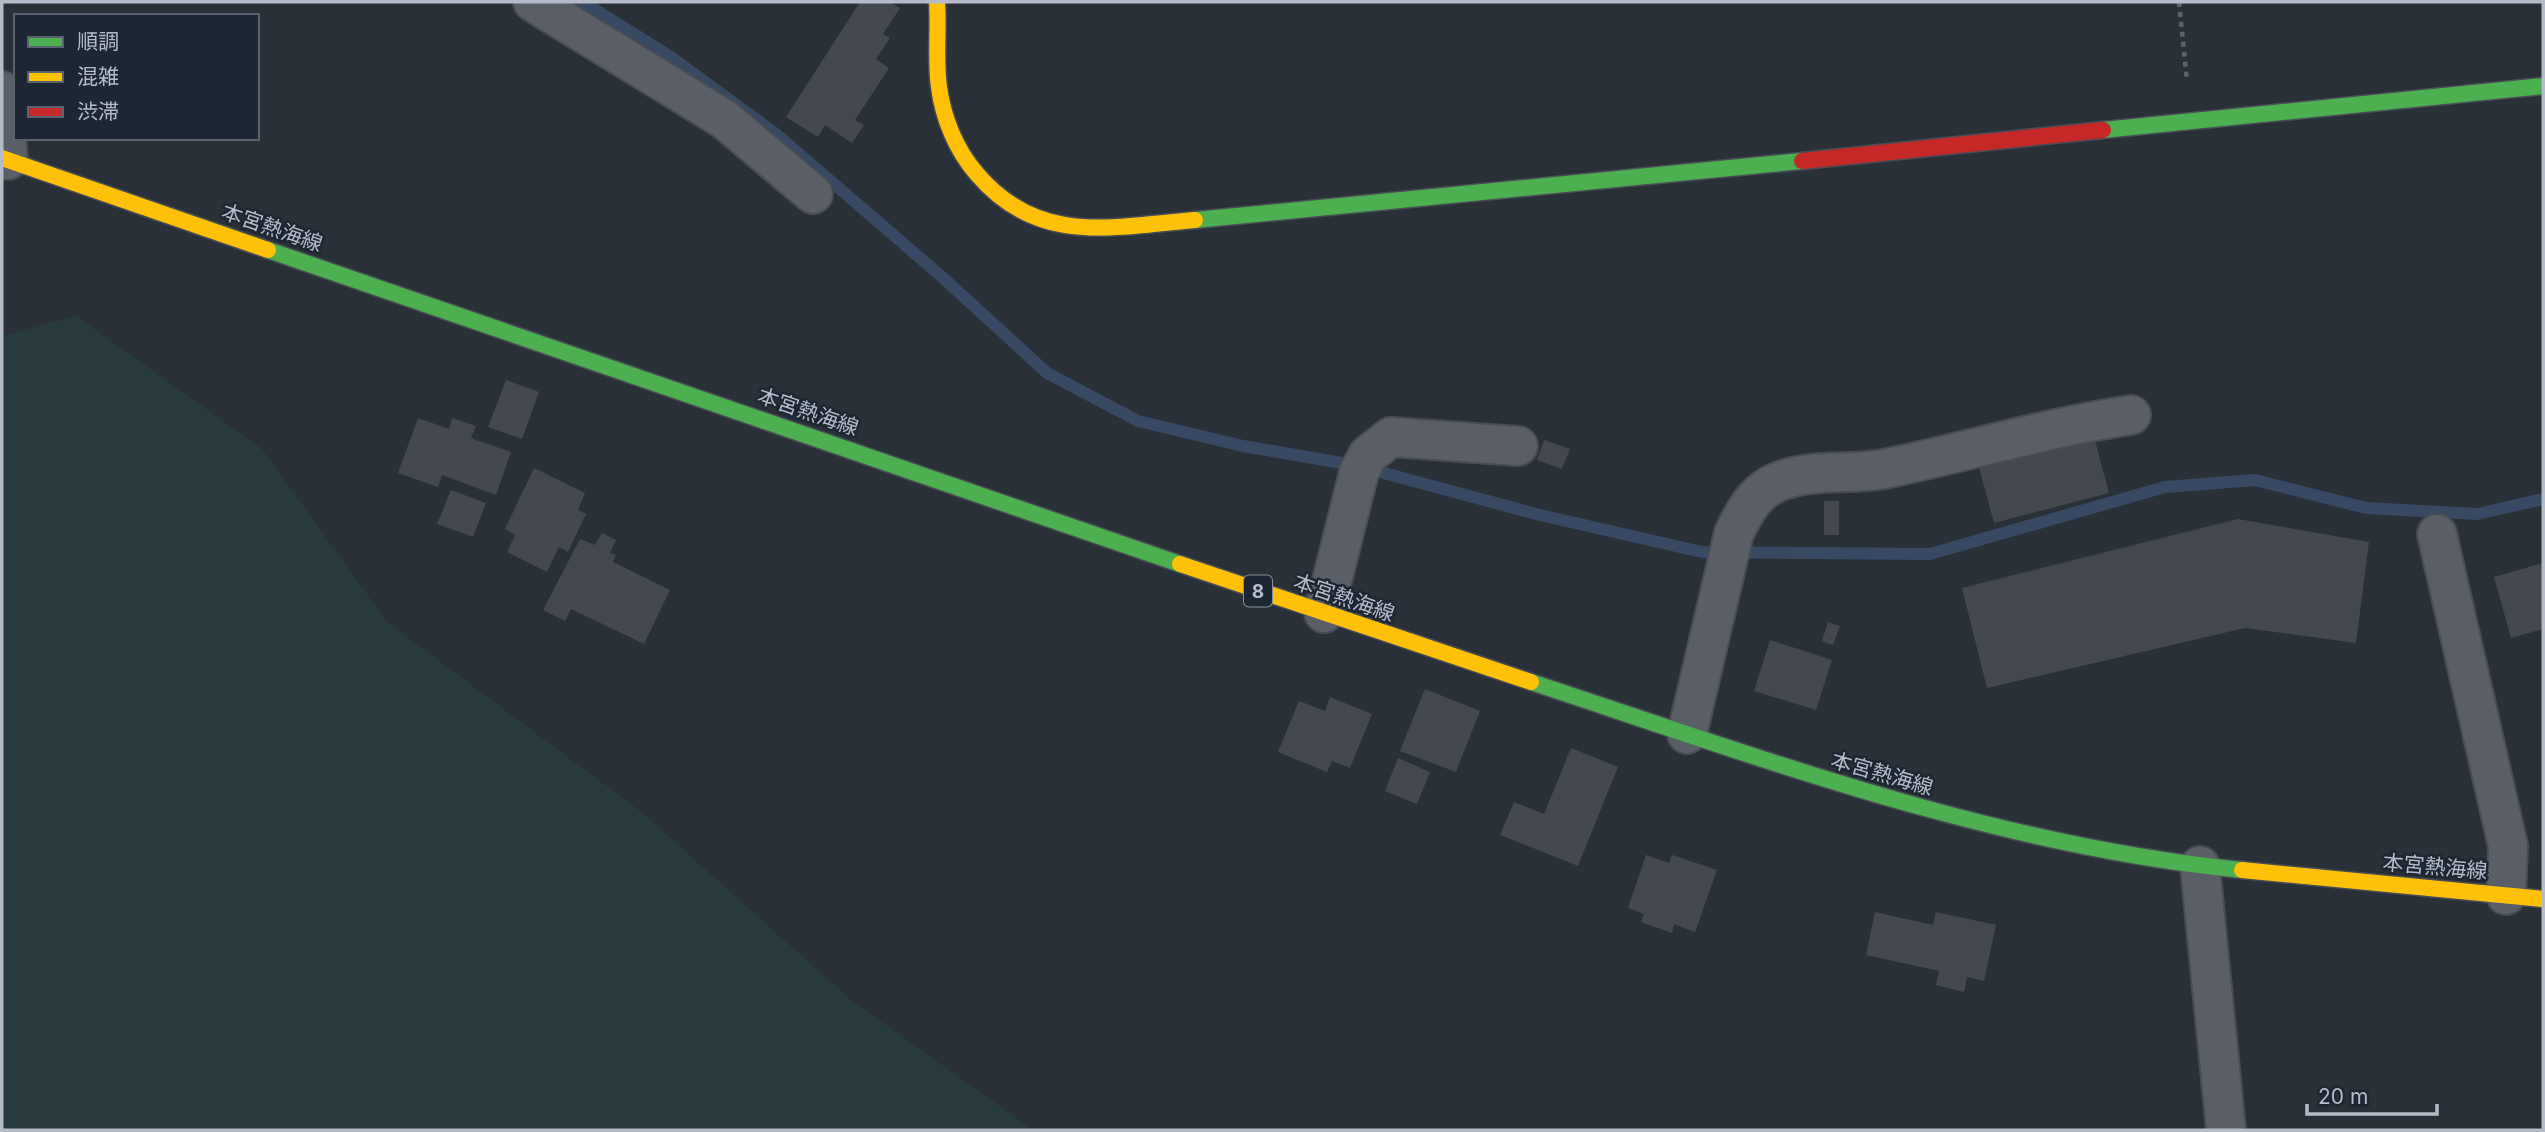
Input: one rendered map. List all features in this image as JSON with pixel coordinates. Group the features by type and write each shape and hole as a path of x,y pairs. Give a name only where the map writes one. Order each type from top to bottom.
{"main road":[{"path":"937,2 939,89 958,150 996,196 1021,212 1066,227 1095,228 1330,208 2543,86"},
{"name":"本宮熱海線","path":"5,159 1324,613 1853,789 2045,839 2200,866 2543,899"}],"street":[{"path":"533,2 724,119 813,194"},
{"path":"2,91 5,159"},
{"path":"1687,734 1727,574 1734,533 1748,502 1781,480 1824,471 1886,469 2075,424 2131,415"},
{"path":"1324,613 1363,463 1391,437 1518,446"},
{"path":"2437,534 2508,846 2506,895"},
{"path":"2200,866 2226,1130"}],"path":[{"path":"2179,2 2191,121"}],"green space":[{"path":"76,316 262,449 387,622 639,810 851,1000 1033,1130 2,1130 2,336"}],"building":[{"path":"860,2 889,2 900,8 883,34 890,38 876,59 889,68 855,120 864,125 852,143 825,125 818,137 786,117"},
{"path":"506,380 539,392 522,439 488,427"},
{"path":"418,418 449,429 452,418 476,426 471,438 511,452 496,495 442,475 438,487 398,473"},
{"path":"2094,437 2109,493 1994,523 1979,467"},
{"path":"1544,440 1570,449 1562,469 1537,460"},
{"path":"534,468 585,493 578,510 586,514 568,552 559,547 547,572 507,552 515,535 505,529"},
{"path":"451,490 486,503 473,537 437,524"},
{"path":"1824,501 1839,501 1839,535 1824,535"},
{"path":"2238,519 2369,542 2356,643 2245,628 1987,688 1962,588"},
{"path":"602,533 616,540 610,553 616,555 613,562 670,590 644,644 571,609 565,621 543,610 580,539 595,545"},
{"path":"2543,563 2543,629 2511,638 2494,577"},
{"path":"1828,622 1840,626 1833,645 1822,641"},
{"path":"1770,640 1832,660 1816,710 1754,691"},
{"path":"1425,689 1480,711 1456,772 1400,751"},
{"path":"1330,697 1372,714 1350,768 1332,761 1327,772 1278,752 1299,701 1325,711"},
{"path":"1571,748 1618,767 1578,866 1500,835 1514,802 1544,814"},
{"path":"1398,758 1430,772 1417,804 1385,791"},
{"path":"1646,855 1669,863 1672,855 1717,870 1695,932 1674,924 1672,933 1641,922 1644,914 1628,908"},
{"path":"1875,912 1933,925 1936,912 1996,925 1984,981 1967,977 1964,992 1936,985 1939,971 1866,955"}],"waterway":[{"path":"583,2 671,57 776,134 941,276 1047,373 1138,421 1243,446 1354,465 1540,515 1702,552 1930,554 2165,487 2255,480 2366,508 2477,514 2543,499"}],"traffic: fast":[{"path":"2103,130 2543,86"},
{"path":"1195,220 1802,161"},
{"path":"268,250 1180,564"},
{"path":"1531,682 1794,769 1971,820 2060,841 2151,858 2242,870"}],"traffic: slow":[{"path":"937,2 938,76 947,122 970,165 1000,197 1025,213 1078,227 1106,228 1195,220"},
{"path":"2,158 268,250"},
{"path":"1180,564 1531,682"},
{"path":"2242,870 2543,899"}],"traffic: jam":[{"path":"1802,161 2103,130"}]}
